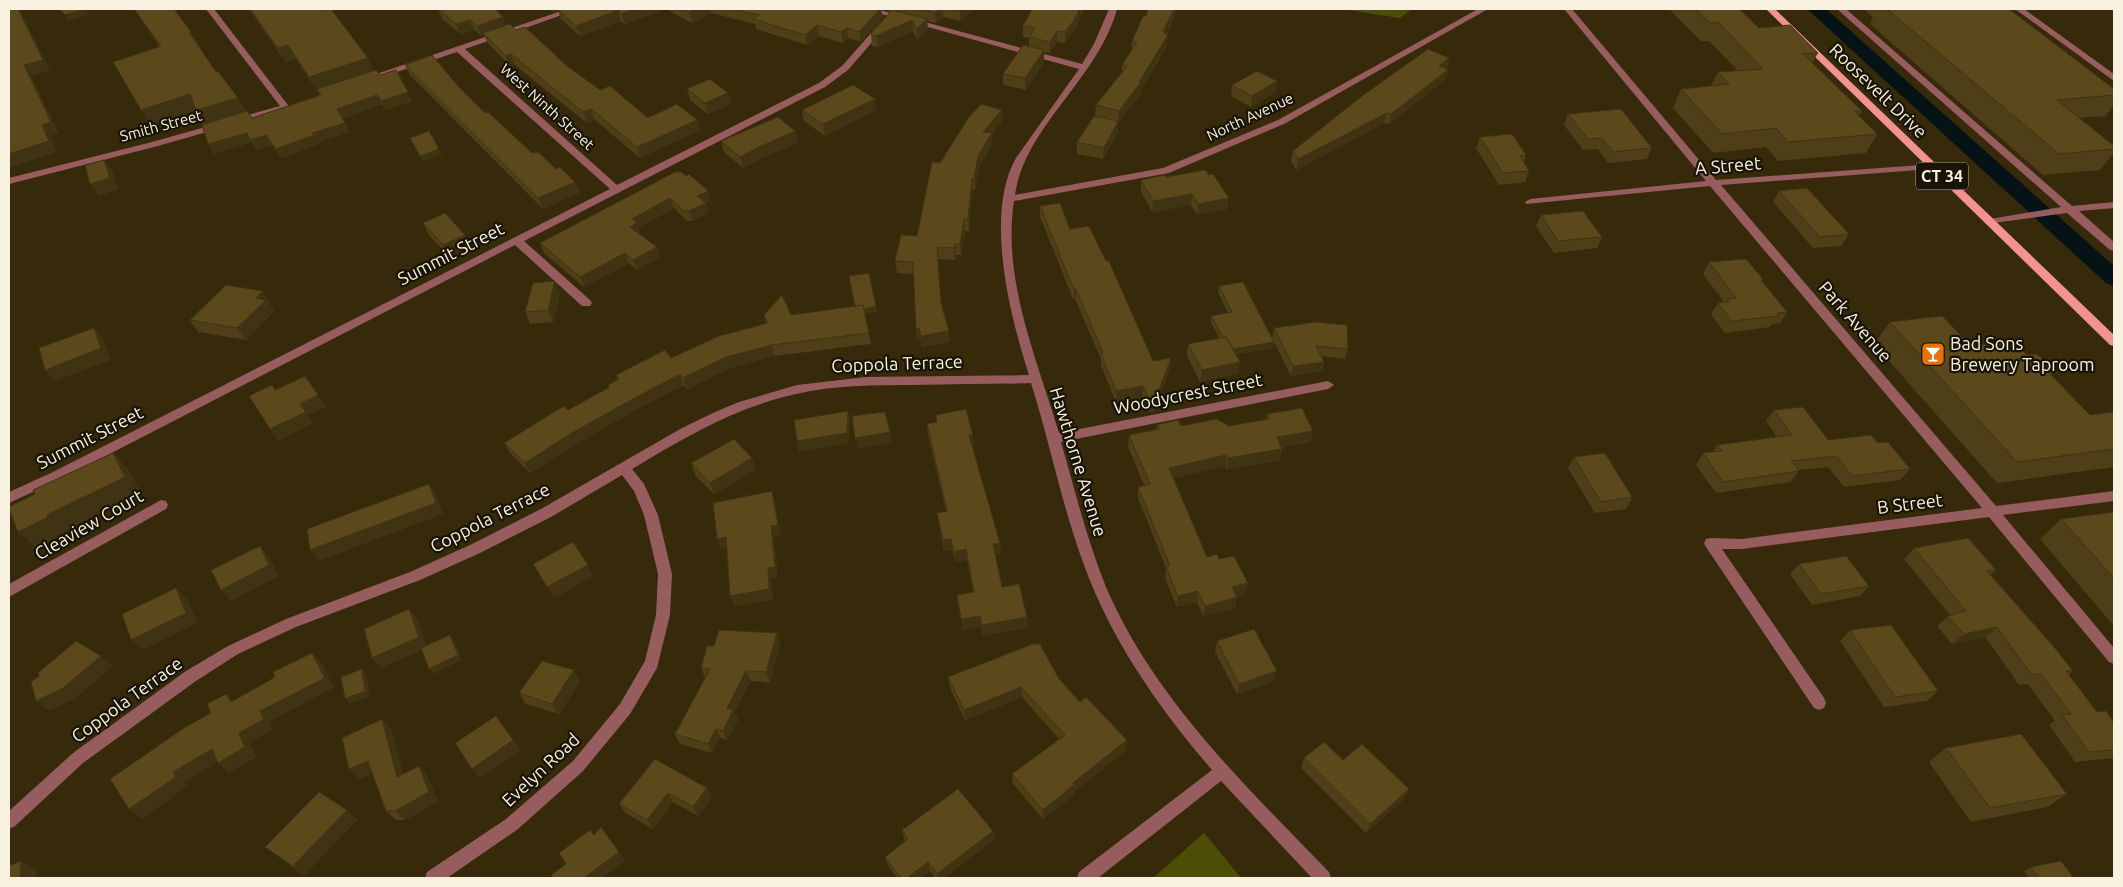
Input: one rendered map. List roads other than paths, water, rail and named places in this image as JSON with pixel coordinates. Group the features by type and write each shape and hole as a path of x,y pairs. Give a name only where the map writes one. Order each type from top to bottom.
{"main road":[{"name":"Roosevelt Drive","path":"1770,9 1930,166 2114,342"}],"street":[{"name":"Smith Street","path":"9,181 155,144 289,106 210,9"},
{"path":"355,84 575,9"},
{"path":"867,9 1085,68"},
{"name":"Hawthorne Avenue","path":"1113,9 1100,41 1085,68 1041,126 1012,175 1008,199 1007,250 1018,319 1089,560 1113,618 1154,687 1222,770 1323,878"},
{"name":"North Avenue","path":"1008,199 1165,171 1281,122 1484,9"},
{"name":"Park Avenue","path":"1568,9 1713,183 1923,428 2114,658"},
{"path":"1841,9 2065,210 2114,248"},
{"path":"2019,9 2114,78"},
{"name":"Summit Street","path":"9,498 56,476 822,85 845,68 891,16"},
{"name":"West Ninth Street","path":"458,48 616,189"},
{"name":"A Street","path":"1530,202 1713,183 1930,166"},
{"path":"1990,222 2065,210 2114,205"},
{"path":"516,240 586,303"},
{"name":"Coppola Terrace","path":"9,821 78,758 191,676 233,650 291,623 415,576 466,552 546,512 686,431 719,415 743,405 797,389 866,380 1035,379"},
{"name":"Woodycrest Street","path":"1054,439 1328,385"},
{"name":"Evelyn Road","path":"434,878 512,824 578,766 625,709 652,663 663,615 665,574 650,515 639,488 623,467"},
{"name":"B Street","path":"1819,703 1711,543 1742,544 2114,496"},
{"name":"Cleaview Court","path":"9,592 161,506"},
{"path":"1085,878 1222,770"}],"waterway":[{"path":"1816,9 2114,278"}],"place":[{"name":"Bad Sons Brewery Taproom","path":"1933,354"}]}
